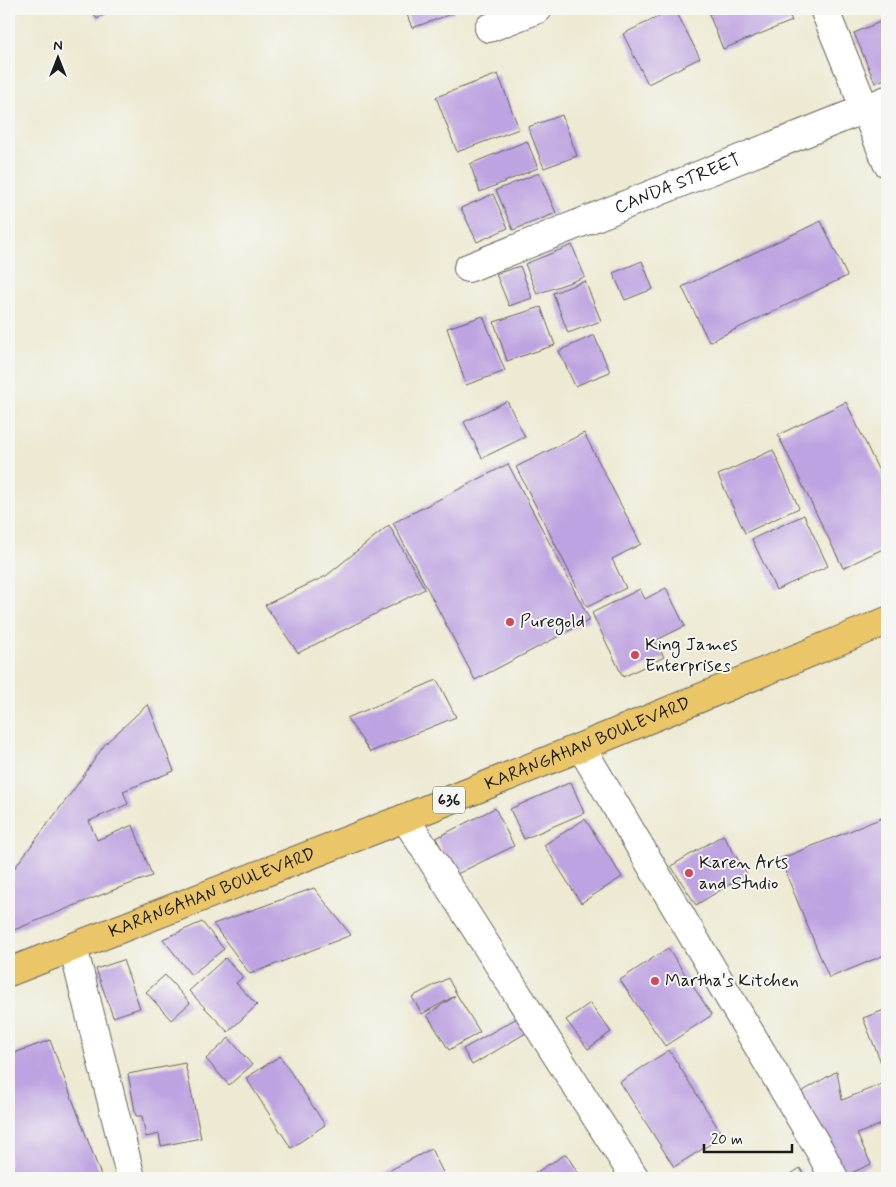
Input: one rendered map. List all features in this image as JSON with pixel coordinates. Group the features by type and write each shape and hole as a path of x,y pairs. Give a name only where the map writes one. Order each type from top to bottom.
{"main road":[{"name":"KARANGAHAN BOULEVARD","path":"9,972 405,818 887,621"}],"street":[{"path":"489,28 538,9"},
{"path":"824,9 876,105 887,163"},
{"name":"CANDA STREET","path":"468,268 876,105"},
{"path":"581,747 834,1178"},
{"path":"405,818 635,1178"},
{"path":"73,947 131,1178"}],"building":[{"path":"91,9 114,9 97,19"},
{"path":"405,9 452,9 454,13 412,28"},
{"path":"674,9 700,58 648,84 623,34"},
{"path":"723,9 787,9 792,21 723,49 709,14"},
{"path":"887,19 887,78 875,83 854,33"},
{"path":"498,74 519,129 457,152 436,97"},
{"path":"562,115 577,156 544,168 528,127"},
{"path":"527,141 538,168 480,192 470,164"},
{"path":"539,173 556,213 513,230 496,190"},
{"path":"493,194 508,228 477,242 461,208"},
{"path":"821,221 847,276 709,342 682,287"},
{"path":"572,245 585,277 537,294 525,264"},
{"path":"642,261 653,289 625,300 613,273"},
{"path":"520,266 532,298 509,306 496,274"},
{"path":"585,281 601,321 568,333 553,293"},
{"path":"541,307 555,345 507,361 494,322"},
{"path":"483,316 505,371 466,385 447,328"},
{"path":"594,335 610,372 575,386 559,351"},
{"path":"507,401 525,437 482,458 464,422"},
{"path":"846,402 887,488 887,547 843,568 778,435"},
{"path":"584,433 641,544 612,559 626,588 587,607 516,467"},
{"path":"773,450 799,508 745,533 718,475"},
{"path":"508,464 590,620 475,680 393,523"},
{"path":"804,515 828,566 776,590 752,539"},
{"path":"389,525 425,589 298,653 265,605 326,576"},
{"path":"666,588 685,626 655,641 664,657 623,677 592,613 640,589 645,599"},
{"path":"437,680 456,717 370,752 347,718"},
{"path":"148,704 174,771 123,791 128,804 89,821 97,840 133,825 152,876 9,932 9,875 75,788 105,744"},
{"path":"571,782 584,813 524,839 510,809"},
{"path":"495,808 514,846 455,875 436,838"},
{"path":"887,816 887,954 829,978 780,859"},
{"path":"585,819 622,877 581,903 544,845"},
{"path":"723,835 747,874 696,905 671,866"},
{"path":"314,888 351,935 250,974 213,924"},
{"path":"202,922 224,949 191,975 163,939"},
{"path":"668,948 712,1015 665,1046 620,980"},
{"path":"225,958 243,977 236,983 257,1005 228,1032 189,991"},
{"path":"123,960 140,1008 113,1017 96,969"},
{"path":"165,975 190,1003 171,1020 146,992"},
{"path":"448,978 480,1032 449,1050 427,1015 455,996 422,1014 412,997"},
{"path":"590,1003 611,1032 588,1049 566,1020"},
{"path":"887,1009 887,1077 863,1018"},
{"path":"517,1018 526,1033 472,1065 463,1049"},
{"path":"229,1038 252,1065 229,1085 206,1059"},
{"path":"50,1040 102,1178 9,1178 9,1055"},
{"path":"669,1050 723,1136 674,1167 620,1082"},
{"path":"280,1056 325,1125 291,1148 246,1078"},
{"path":"185,1063 201,1138 161,1146 159,1134 146,1137 142,1116 136,1116 128,1074"},
{"path":"837,1071 842,1100 887,1082 887,1122 857,1134 871,1164 847,1175 798,1094"},
{"path":"431,1149 446,1178 375,1178"},
{"path":"566,1154 581,1178 527,1178"},
{"path":"800,1168 806,1178 785,1178"}],"place":[{"name":"Puregold","path":"510,622"},
{"name":"King James Enterprises","path":"635,655"},
{"name":"Karen Arts and Studio","path":"689,873"},
{"name":"Martha's Kitchen","path":"655,981"}]}
